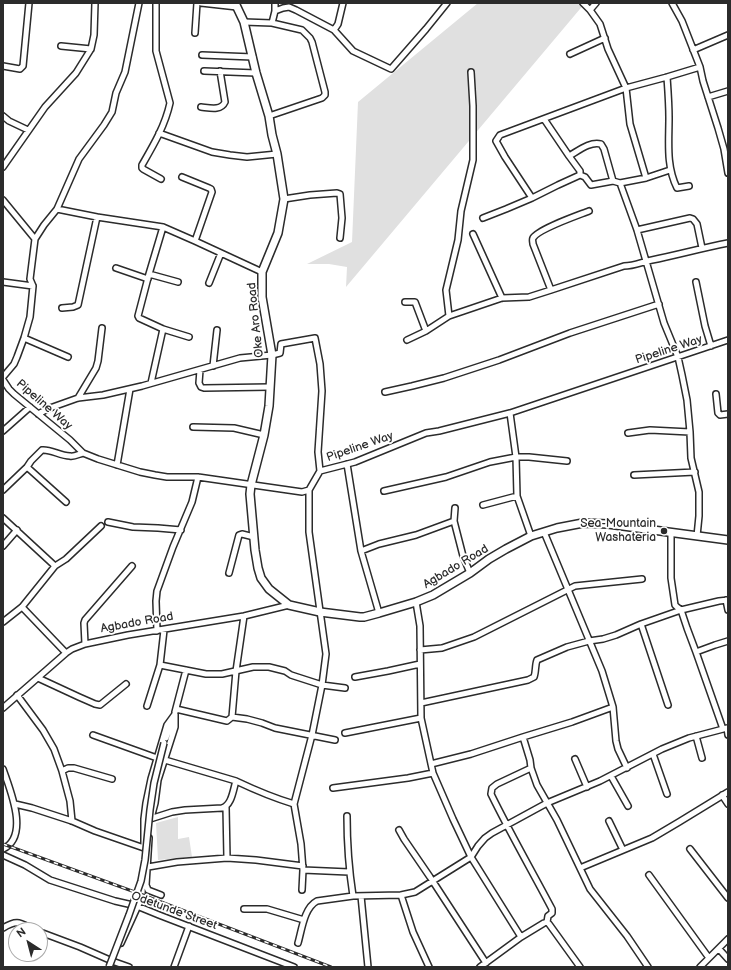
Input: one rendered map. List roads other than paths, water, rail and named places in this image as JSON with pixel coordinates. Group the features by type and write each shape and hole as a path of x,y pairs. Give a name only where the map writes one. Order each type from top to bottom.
{"main road":[{"name":"Oke Aro Road","path":"236,4 244,22 256,73 269,116 284,199 278,233 262,272 262,297 272,355 269,406 264,435 250,494 254,550 261,578 269,589 289,605"},
{"name":"Agbado Road","path":"289,605 320,612 364,617 379,614 433,595 470,573 489,559 531,536 557,528 583,523 608,524 728,540"}],"street":[{"path":"3,66 20,69 23,66 29,3"},
{"path":"3,167 48,103 76,73 92,49 95,3"},
{"path":"3,377 14,364 30,317 33,286 30,279 35,239 57,209 79,160 112,112 116,93 125,72 139,3"},
{"path":"156,3 156,51 170,104 159,134 142,165 142,168 161,179"},
{"path":"195,33 196,3"},
{"path":"200,3 236,4"},
{"path":"272,23 276,3"},
{"path":"334,30 338,24 344,3"},
{"path":"275,11 285,5 296,10 334,30 353,51 391,69 447,3"},
{"path":"583,3 600,24 608,49 626,88 630,124 646,178"},
{"path":"590,10 596,3"},
{"path":"672,3 682,22 700,67 702,81 726,149 728,173"},
{"path":"244,22 272,23 302,30 310,38 325,92 325,96 322,98 269,116"},
{"path":"693,50 728,35"},
{"path":"570,54 605,38"},
{"path":"61,46 92,49"},
{"path":"202,55 253,57"},
{"path":"532,198 496,141 500,136 626,88 667,78 700,67"},
{"path":"204,71 256,73"},
{"path":"201,107 219,108 223,106 225,102 220,71"},
{"path":"449,316 446,290 458,240 461,211 473,160 472,72"},
{"path":"667,78 670,170 677,188 688,186"},
{"path":"708,97 728,91"},
{"path":"3,116 9,121 28,130"},
{"path":"544,119 568,156 580,171 580,175"},
{"path":"159,134 212,152 247,157 277,154"},
{"path":"568,156 596,143 601,144 604,149 613,181"},
{"path":"483,218 506,210 580,175 585,177 591,185 646,178 670,170"},
{"path":"182,177 209,188 212,192 195,241"},
{"path":"620,182 637,230 645,262 664,323 678,357 687,400 691,458 699,492 697,536"},
{"path":"284,199 310,194 340,194 342,218 340,238"},
{"path":"3,200 35,239"},
{"path":"57,209 163,227 262,272"},
{"path":"551,290 532,240 540,232 589,211"},
{"path":"62,308 78,305 97,217"},
{"path":"637,230 690,218 697,224 702,248"},
{"path":"163,227 138,316 139,318 163,329 189,337"},
{"path":"473,234 502,298"},
{"path":"407,340 426,331 449,316 502,298 529,296 624,266 633,266 702,248 728,243"},
{"path":"209,283 221,253"},
{"path":"116,268 178,282"},
{"path":"3,282 33,286"},
{"path":"696,282 711,346"},
{"path":"405,302 415,302 426,331"},
{"path":"385,392 444,378 499,360 570,333 659,304"},
{"path":"78,398 96,368 102,328"},
{"path":"151,384 163,329"},
{"path":"214,366 217,330"},
{"path":"24,338 68,357"},
{"path":"38,414 78,398 103,395 151,384 240,358 280,353 281,344 315,338 320,364 322,391 318,452 320,471"},
{"name":"Pipeline Way","path":"3,380 14,394 64,435 83,453 98,459 155,476 198,477 275,487 299,492 309,490 320,471 354,462 426,433 439,432 510,413 728,340"},
{"path":"200,370 199,384 204,388 270,387"},
{"path":"117,465 130,389"},
{"path":"716,394 718,413 720,415 728,414"},
{"path":"3,431 30,407"},
{"path":"510,413 516,457 517,496 531,536"},
{"path":"193,427 234,428 264,435"},
{"path":"628,433 650,430 690,432"},
{"path":"3,490 42,450 45,449 72,457 83,453"},
{"path":"384,491 446,476 490,462 516,457 567,461"},
{"path":"347,464 361,551 379,614"},
{"path":"27,466 66,502"},
{"path":"634,475 695,472"},
{"path":"157,631 157,591 173,547 192,502 198,477"},
{"path":"302,890 303,868 301,844 294,804 312,735 322,685 326,654 309,532 309,490"},
{"path":"484,505 517,496"},
{"path":"454,508 454,521 463,556 470,573"},
{"path":"3,518 55,566"},
{"path":"361,551 379,544 416,535 454,521"},
{"path":"108,522 133,527 181,530"},
{"path":"3,622 22,607 55,566 66,559 101,526"},
{"path":"3,546 17,530"},
{"path":"544,532 602,671 613,707 618,749 627,768"},
{"path":"671,532 671,578 675,605 681,610 728,735"},
{"path":"229,573 239,535 242,534 254,537"},
{"path":"85,644 85,620 132,566"},
{"path":"420,650 442,648 474,637 575,586 642,579"},
{"path":"421,703 533,679 538,660 567,647 616,635 641,624 681,610 727,600 728,610"},
{"path":"416,602 420,626 421,718 433,773 471,857 521,937"},
{"name":"Agbado Road","path":"3,708 66,653 85,644 128,635 244,616 289,605"},
{"path":"22,607 66,653"},
{"path":"232,717 236,671 244,616"},
{"path":"641,624 668,705"},
{"path":"147,706 160,665 164,630"},
{"path":"696,652 728,641"},
{"path":"355,677 420,664"},
{"path":"160,665 206,674 222,674 253,667 269,667 322,685 345,688"},
{"path":"109,967 141,881 145,860 154,783 164,743 175,712 186,670"},
{"path":"38,678 78,697 100,705 126,684"},
{"path":"17,695 47,736 54,749 70,801 72,821"},
{"path":"431,764 471,754 572,722 613,707"},
{"path":"175,712 210,716 224,721 227,721 232,717 247,719 275,728 335,740"},
{"path":"109,967 143,893 144,819 146,803 167,725 175,712"},
{"path":"162,895 148,890 146,885 150,819 158,780 175,727 175,712"},
{"path":"345,733 421,718"},
{"path":"298,943 304,920 309,907 313,903 317,901 353,896 401,895 415,892 471,857 485,838 506,824 547,803 611,776 662,749 696,736 726,728"},
{"path":"93,735 157,758"},
{"path":"696,736 702,758"},
{"path":"522,737 537,785 557,820 590,889 627,936 648,967"},
{"path":"653,754 667,794"},
{"path":"575,759 588,787"},
{"path":"165,760 236,781 270,796 294,804"},
{"path":"62,771 68,768 74,768 112,779"},
{"path":"531,768 497,784 492,788 491,794 552,909 552,913 548,916 547,922 578,966"},
{"path":"3,769 15,804 16,816 16,835 9,846 3,849"},
{"path":"333,788 408,778 433,773"},
{"path":"611,776 628,806"},
{"path":"227,858 226,807 229,804 236,781"},
{"path":"580,868 652,838 728,792"},
{"path":"722,795 728,804"},
{"path":"15,804 72,821 95,831 144,848"},
{"path":"150,819 172,812 226,807"},
{"path":"347,816 349,872 353,896"},
{"path":"609,821 623,850"},
{"path":"399,830 486,963"},
{"path":"690,849 728,898"},
{"name":"Odetunde Street","path":"3,855 25,865 50,880 115,901 138,906 292,967"},
{"path":"148,867 177,862 227,858 256,860 303,868 349,872"},
{"path":"649,875 709,958"},
{"path":"401,895 413,932 429,967"},
{"path":"361,896 368,967"},
{"path":"244,909 267,909 304,920"},
{"path":"480,967 521,937 547,922"},
{"path":"174,967 189,926"},
{"path":"48,935 129,967"},
{"path":"700,967 728,939"},
{"path":"719,949 728,958"}],"railway":[{"path":"3,844 143,895 331,967"}],"place":[{"name":"Sea-Mountain Washateria","path":"664,531"}]}
